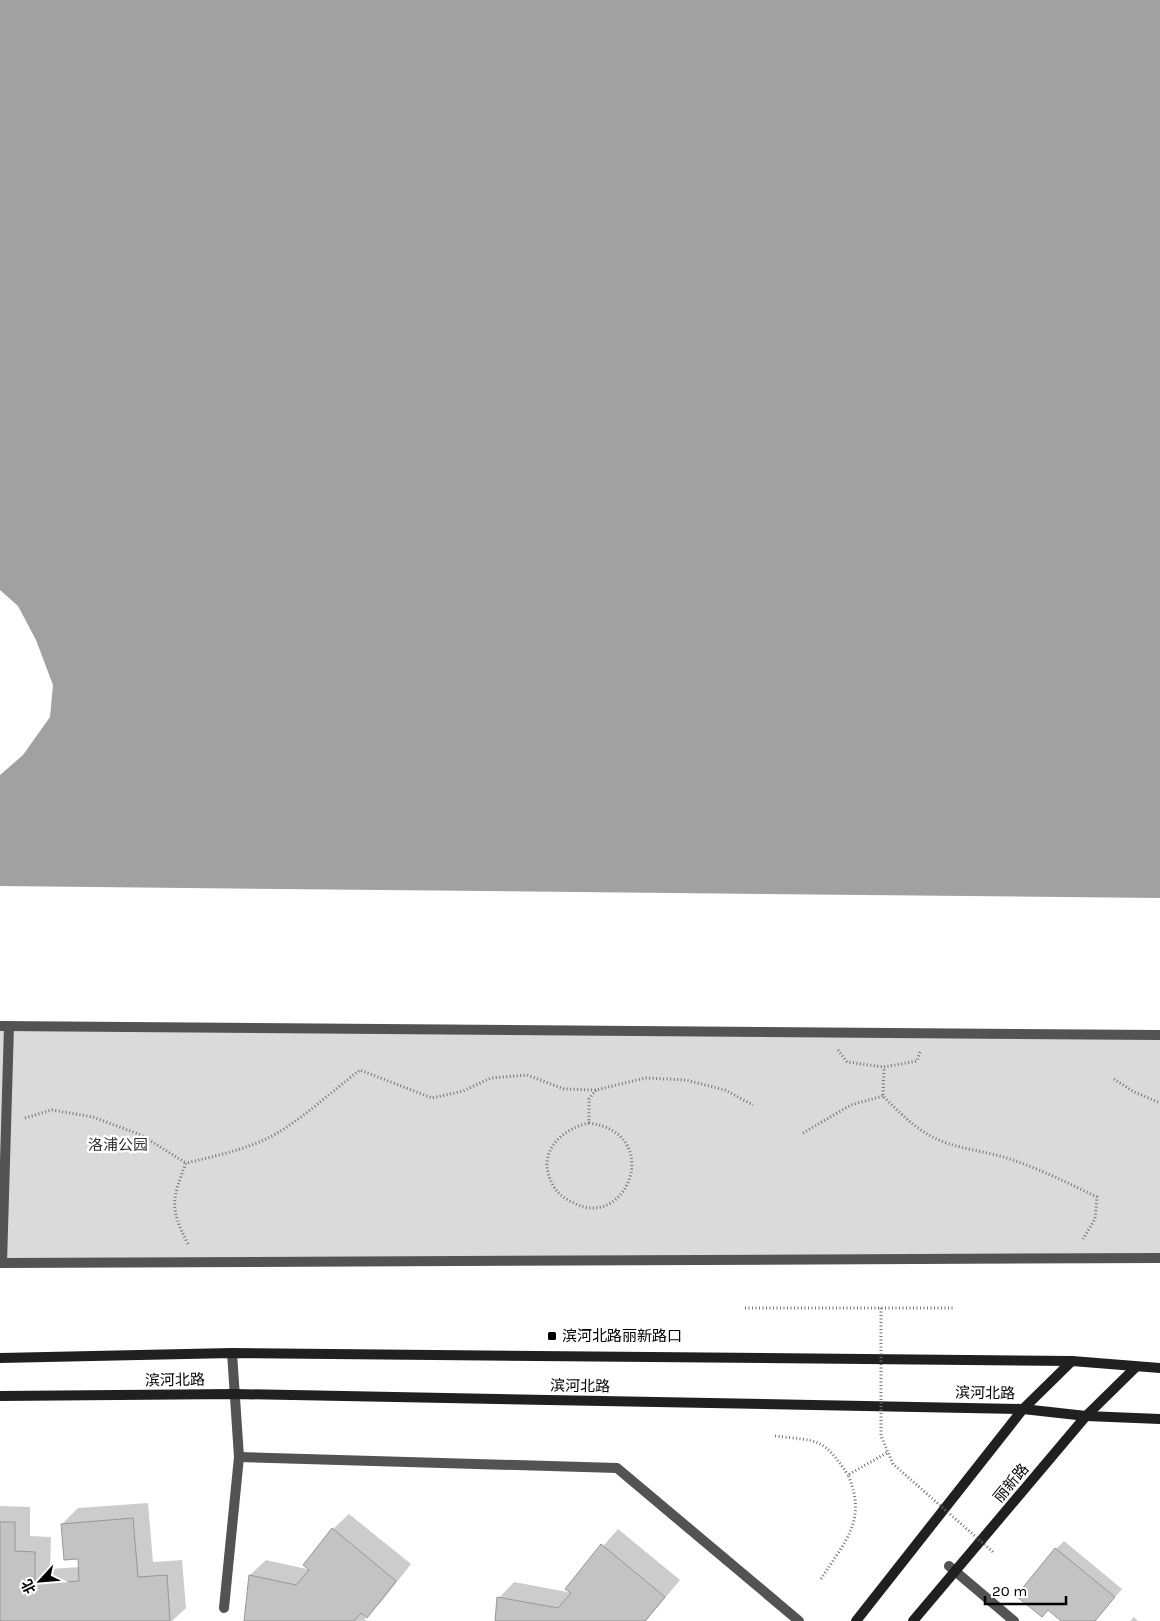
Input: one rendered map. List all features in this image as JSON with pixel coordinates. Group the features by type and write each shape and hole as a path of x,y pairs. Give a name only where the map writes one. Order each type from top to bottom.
{"main road":[{"name":"滨河北路","path":"0,1358 232,1353 1072,1361 1160,1368"},
{"path":"856,1621 1023,1409 1072,1361"},
{"name":"丽新路","path":"913,1621 953,1569 1086,1416 1136,1367"},
{"name":"滨河北路","path":"0,1396 235,1394 1023,1409 1086,1416 1160,1419"}],"street":[{"path":"1160,1035 4,1026 6,1124 1,1263 1160,1258"},
{"path":"224,1608 239,1457 232,1353"},
{"path":"239,1457 617,1468 799,1621"},
{"path":"953,1569 1014,1621"}],"path":[{"path":"831,1033 835,1045 847,1062 884,1066 917,1061 926,1034"},
{"path":"884,1066 883,1096 908,1120 928,1135 946,1143 1008,1158 1054,1176 1097,1197 1095,1219 1085,1237 1063,1259"},
{"path":"6,1124 52,1110 93,1117 141,1135 186,1163 221,1155 265,1139 295,1120 360,1070 432,1098 463,1091 491,1078 528,1075 564,1089 596,1090 645,1078 686,1080 725,1090 752,1105"},
{"path":"1114,1079 1134,1092 1160,1102"},
{"path":"589,1123 589,1099 596,1090"},
{"path":"803,1133 851,1105 883,1096"},
{"path":"589,1123 603,1124 615,1130 626,1143 631,1154 632,1170 629,1182 616,1199 596,1208 580,1207 562,1197 552,1184 548,1172 548,1158 553,1145 563,1133 575,1126 589,1123"},
{"path":"186,1163 173,1196 177,1223 188,1245 205,1262"},
{"path":"745,1308 954,1308"},
{"path":"881,1308 881,1436 893,1464 993,1552"},
{"path":"775,1436 814,1441 826,1446 848,1475 858,1508 852,1531 821,1579"},
{"path":"848,1475 888,1452"}],"green space":[{"name":"洛浦公园","path":"0,1026 1160,1035 1160,1258 0,1263"}],"shaded area":[{"path":"0,0 1160,0 1160,898 0,886 0,775 23,755 50,717 53,685 36,640 18,606 0,590"}],"building":[{"path":"133,1518 138,1577 167,1575 170,1621 0,1621 0,1522 15,1522 15,1551 35,1552 35,1584 79,1581 78,1559 64,1560 61,1524"},
{"path":"332,1528 396,1581 367,1618 361,1613 354,1621 244,1621 249,1575 296,1585 309,1570 303,1565"},
{"path":"601,1544 665,1597 645,1621 495,1621 497,1597 558,1608 571,1593 565,1589"},
{"path":"1055,1548 1115,1597 1095,1621 1061,1621 1048,1610 1042,1617 1016,1596"}],"place":[{"name":"滨河北路丽新路口","path":"552,1336"}]}
